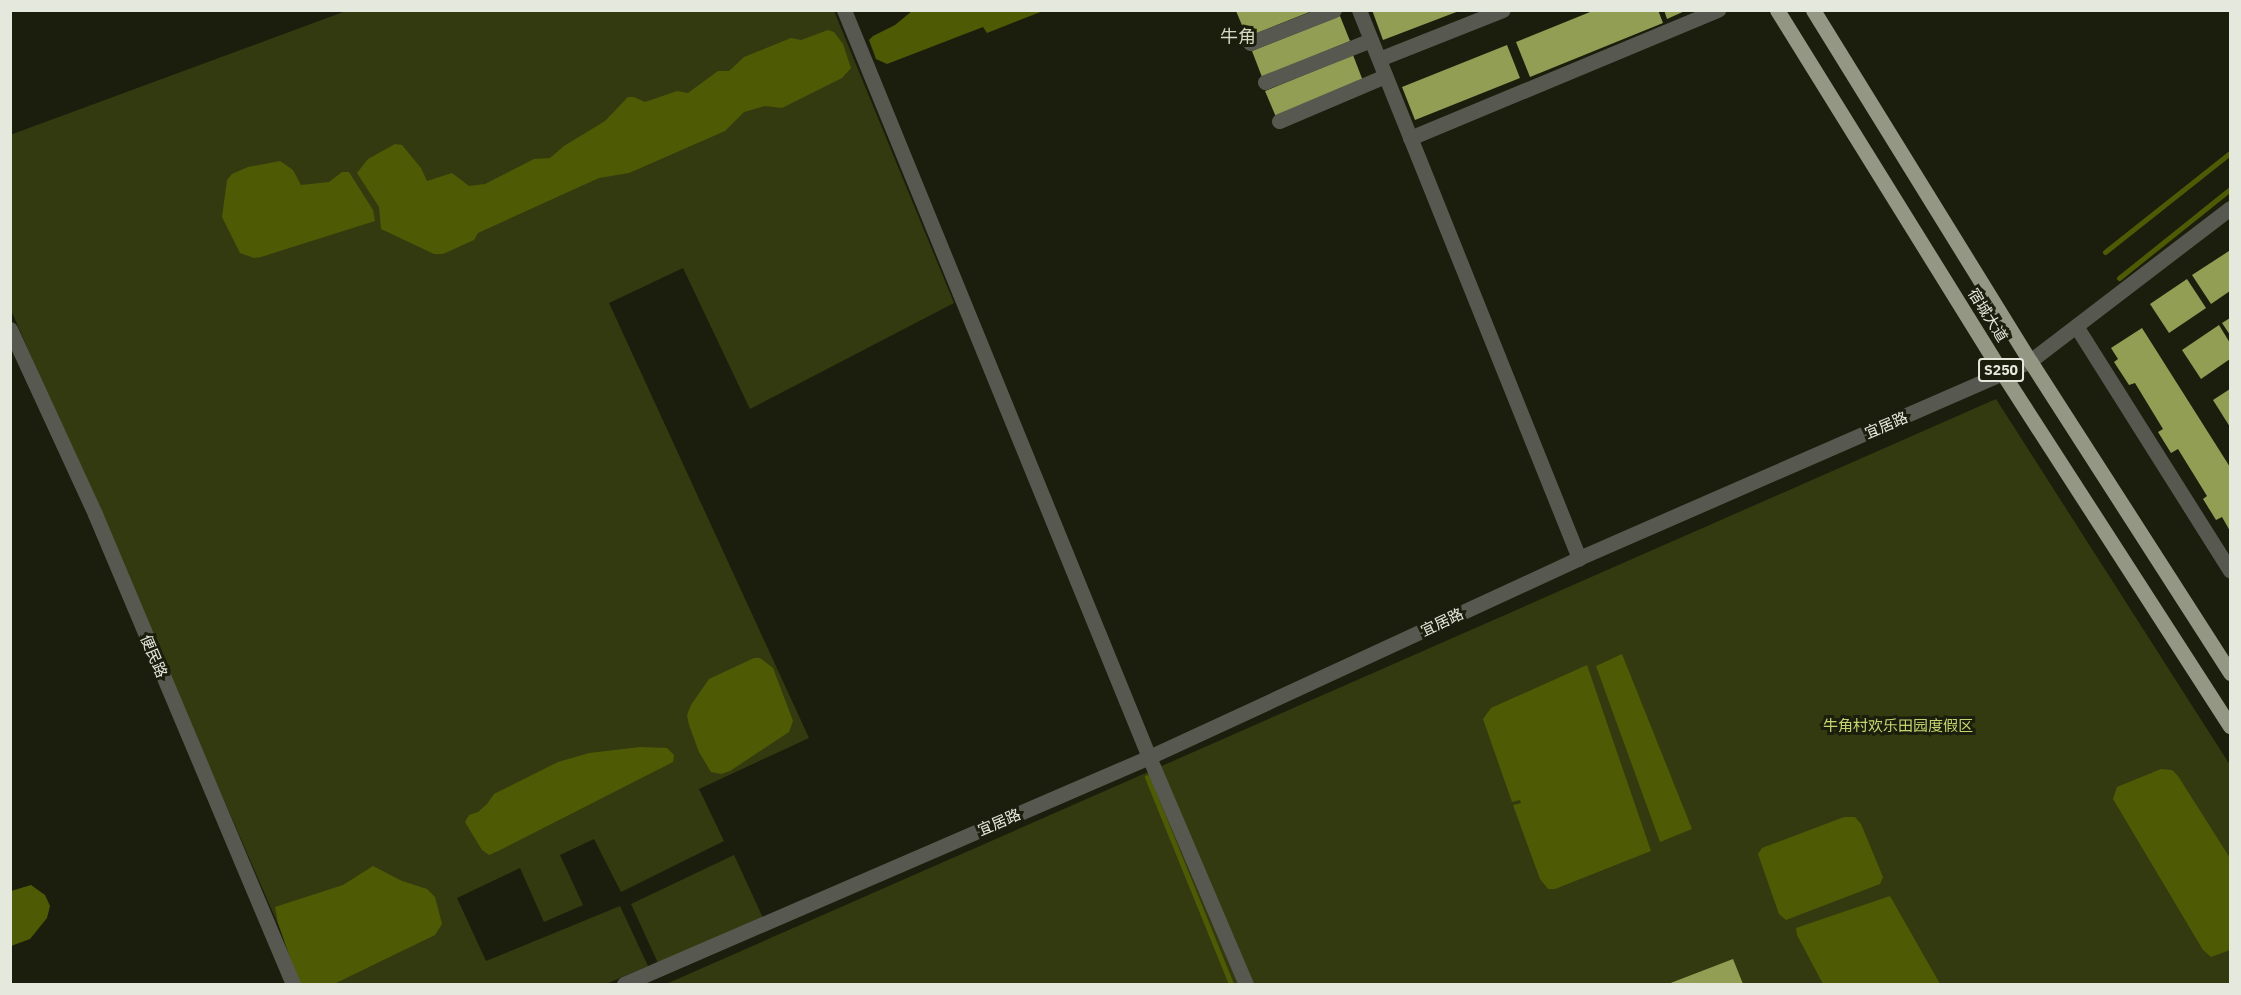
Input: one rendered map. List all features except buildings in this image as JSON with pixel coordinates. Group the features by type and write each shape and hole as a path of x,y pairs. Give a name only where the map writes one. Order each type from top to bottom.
{"main road":[{"name":"宿城大道","path":"1777,10 2003,374 2230,726"},
{"name":"宿城大道","path":"1813,10 2030,361 2230,673"}],"street":[{"path":"844,10 1149,757 1246,984"},
{"path":"1250,43 1334,10"},
{"path":"1359,10 1579,558"},
{"path":"1410,138 1718,10"},
{"path":"1379,59 1503,11"},
{"path":"1264,82 1371,40"},
{"path":"1279,121 1386,76"},
{"name":"宜居路","path":"624,984 1149,757 1579,558 2030,361 2230,208"},
{"path":"2076,326 2230,571"},
{"name":"便民路","path":"10,329 95,514 294,984"}],"green space":[{"path":"346,11 834,11 954,303 750,409 683,268 609,303 809,738 699,789 724,841 621,892 594,839 560,855 583,905 544,922 520,868 457,898 486,961 620,906 648,966 606,984 304,984 11,310 10,135"},
{"name":"牛角村欢乐田园度假区","path":"1996,399 2230,765 2230,984 666,984"},
{"path":"734,855 763,918 658,963 631,904"}],"shaded area":[{"path":"912,11 1043,11 987,33 983,27 887,64 876,59 869,40 895,25"},
{"path":"828,30 834,32 843,44 851,68 842,78 782,108 765,106 744,112 725,131 629,173 599,178 478,233 474,240 443,254 434,254 381,229 379,207 357,173 368,159 395,144 402,145 421,168 427,181 452,173 469,186 485,184 534,159 550,158 564,146 605,121 628,97 645,102 677,91 688,93 718,71 729,71 744,57 791,38 801,40"},
{"path":"280,161 293,170 301,185 329,182 342,172 349,172 373,210 375,221 261,257 254,258 240,253 222,217 227,180 232,174 248,167"},
{"path":"1622,654 1692,829 1660,842 1596,666"},
{"path":"754,658 760,658 773,668 793,721 789,732 730,771 721,774 711,772 699,752 687,715 691,705 709,679"},
{"path":"1587,665 1651,851 1555,889 1548,889 1540,879 1513,805 1521,803 1520,800 1512,802 1483,719 1491,708"},
{"path":"640,747 667,748 674,755 673,762 489,855 482,850 465,822 469,815 478,812 487,804 494,794 558,762 589,753"},
{"path":"2161,769 2172,770 2178,776 2230,858 2230,950 2211,957 2203,950 2113,799 2117,787"},
{"path":"1844,817 1855,817 1861,824 1883,877 1880,884 1786,920 1779,914 1758,854 1762,848"},
{"path":"373,866 402,881 427,889 435,897 442,924 435,935 334,984 299,984 278,923 275,907 343,885"},
{"path":"31,885 45,895 50,906 47,918 30,939 11,946 11,891"},
{"path":"1890,896 1940,984 1823,984 1797,935 1796,928"}],"waterway":[{"path":"2105,252 2230,153"},
{"path":"2119,278 2230,189"},
{"path":"1147,777 1231,984"}],"district":[{"name":"牛角","path":"1238,37"}]}
